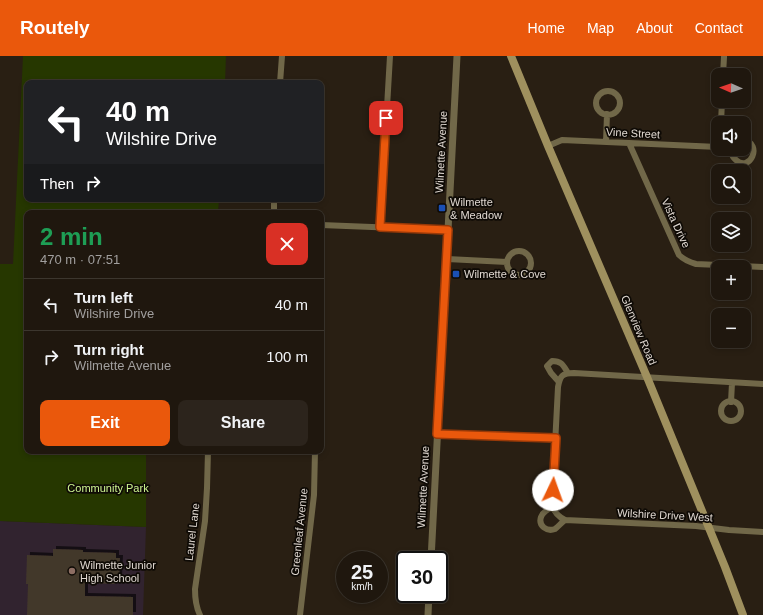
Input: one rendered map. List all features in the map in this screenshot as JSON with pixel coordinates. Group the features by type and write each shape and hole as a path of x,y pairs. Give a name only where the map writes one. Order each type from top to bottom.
{"main road":[{"name":"Glenview Road","path":"511,56 647,377 709,527 743,615"}],"street":[{"path":"280,80 282,56"},
{"path":"380,227 390,56"},
{"name":"Wilmette Avenue","path":"431,551 457,56"},
{"path":"723,68 724,57"},
{"path":"606,142 607,114"},
{"name":"Vine Street","path":"548,146 562,140 711,147"},
{"name":"Vista Drive","path":"630,143 679,255 690,263 696,264 763,266"},
{"path":"732,156 737,162 749,162 754,156 755,148 751,143"},
{"path":"324,224 448,230"},
{"path":"520,251 527,254 531,260 531,264 527,272 516,275 509,270 507,262 508,258 513,252 520,251"},
{"path":"446,259 507,262"},
{"path":"559,382 551,373 548,366 552,361 557,361 563,364 568,373"},
{"path":"553,507 541,516 540,522 543,527 548,530 555,529 565,520 558,515 553,507 559,382 563,374 568,373 763,384"},
{"path":"731,402 732,382"},
{"path":"437,434 556,438"},
{"name":"Laurel Lane","path":"200,615 197,610 195,600 195,589 205,521 208,454"},
{"name":"Greenleaf Avenue","path":"300,615 314,495 315,454"},
{"name":"Wilshire Drive West","path":"565,520 696,526 763,532"},
{"path":"428,615 429,603"}],"shaded area":[{"name":"Wilmette Junior High School","path":"0,521 146,527 143,615 0,615"}],"green space":[{"name":"Community Park","path":"23,56 226,56 225,80 24,80 24,202 219,202 218,210 24,210 24,454 146,454 146,527 0,521 0,264 13,264"}],"building":[{"path":"53,549 116,553 116,558 120,558 119,580 115,580 115,584 85,583 85,596 133,597 133,615 27,615 27,555 53,556"}],"place":[{"name":"Wilmette & Meadow","path":"442,208"},
{"name":"Wilmette & Cove","path":"456,274"},
{"name":"Wilmette Junior High School","path":"72,571"}],"route":[{"path":"386,118 380,227 448,230 437,434 556,438 553,490"}]}
